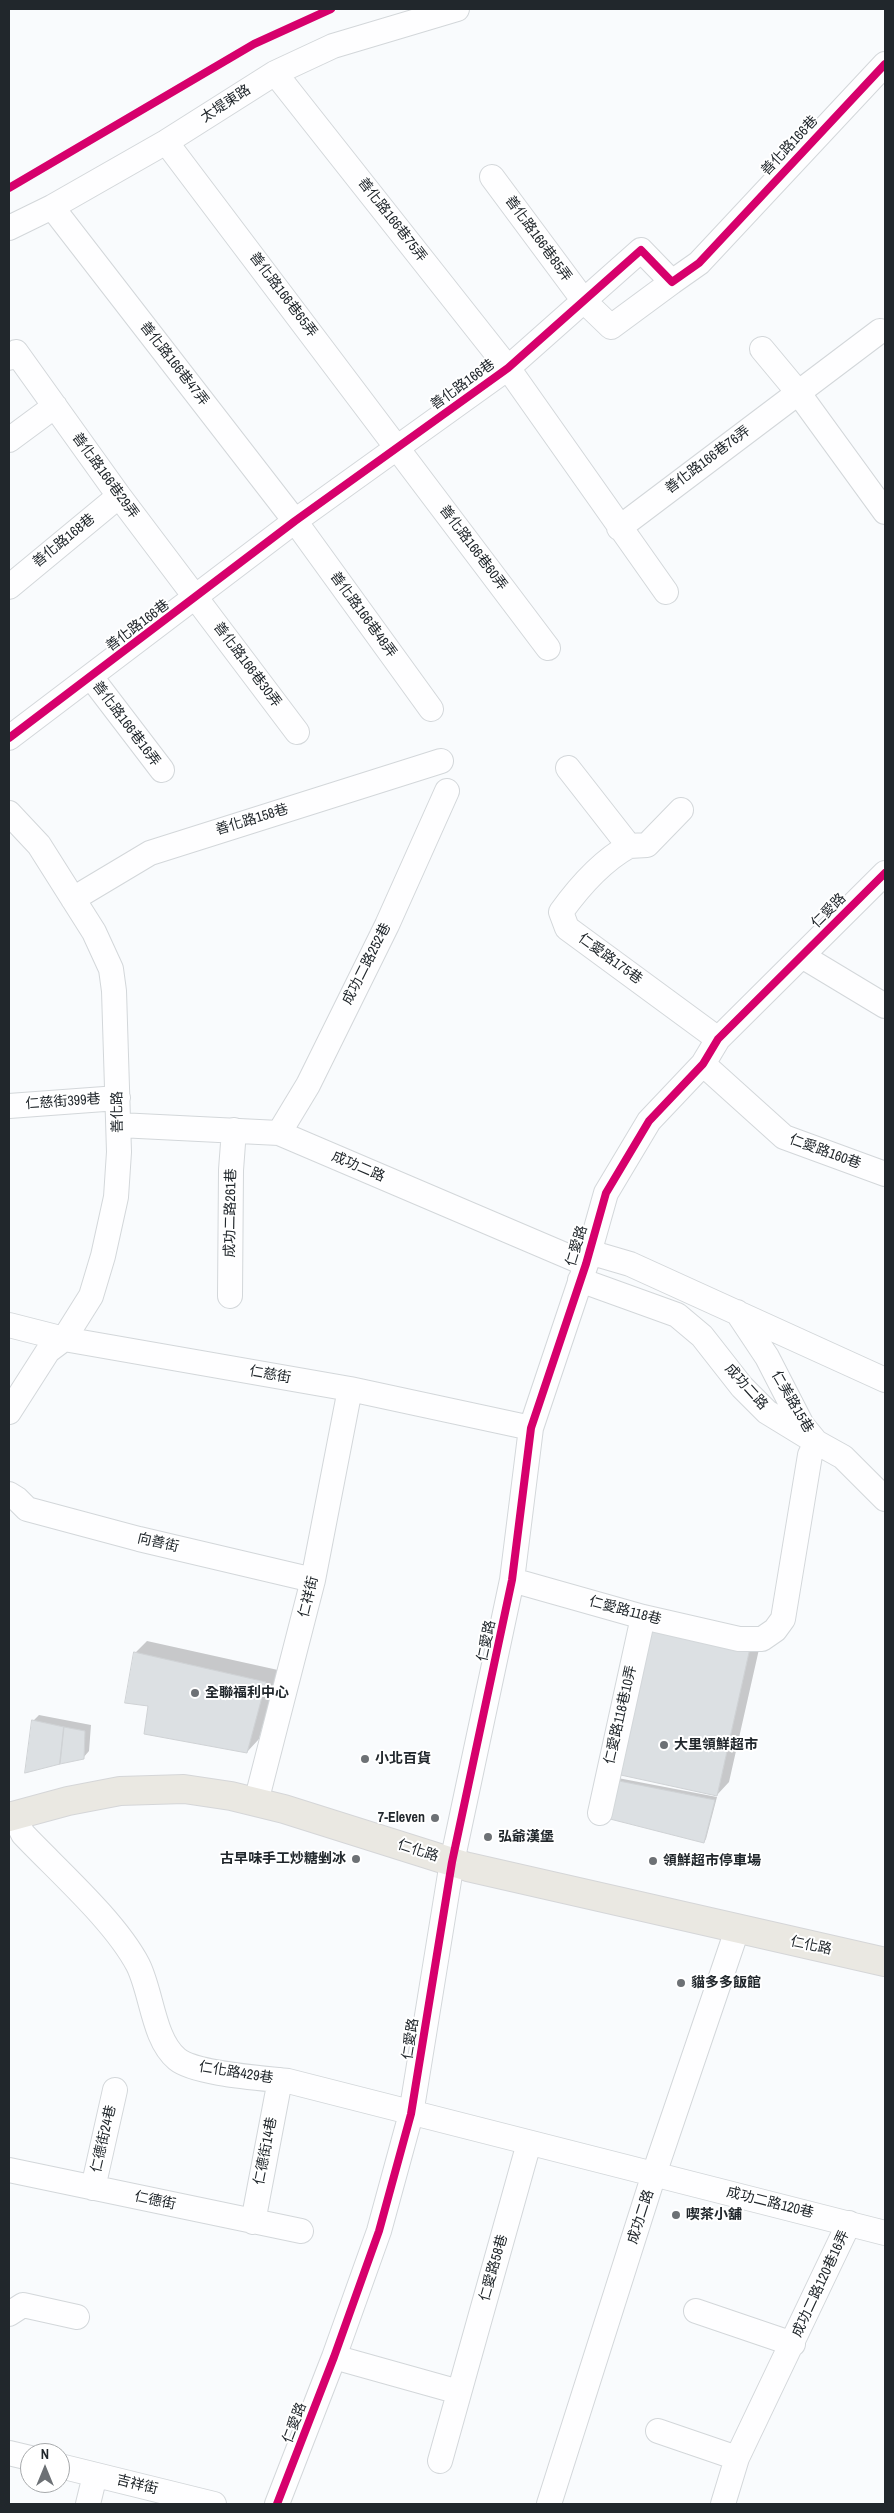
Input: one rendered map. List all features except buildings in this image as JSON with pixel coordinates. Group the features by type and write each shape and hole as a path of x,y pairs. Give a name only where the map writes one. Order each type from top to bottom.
{"main road":[{"name":"仁化路","path":"11,1816 68,1801 120,1791 184,1789 256,1802 452,1862 737,1930 885,1962"}],"street":[{"name":"太堤東路","path":"9,228 52,207 166,142 275,73 333,46 457,9"},
{"name":"善化路166巷","path":"584,301 611,327 699,263 885,64"},
{"name":"善化路166巷75弄","path":"275,73 508,368"},
{"name":"善化路166巷65弄","path":"166,142 399,448"},
{"name":"善化路166巷85弄","path":"492,177 584,301"},
{"name":"善化路166巷47弄","path":"52,207 295,521"},
{"name":"善化路166巷","path":"9,738 196,598 295,521 508,368 641,250 672,282"},
{"name":"善化路166巷76弄","path":"619,528 880,331"},
{"path":"762,349 797,392 885,512"},
{"name":"善化路166巷29弄","path":"13,355 55,406 119,496 196,598"},
{"path":"508,368 619,528 666,592"},
{"path":"9,440 55,406"},
{"name":"善化路166巷60弄","path":"399,448 548,648"},
{"name":"善化路168巷","path":"9,587 119,496"},
{"name":"善化路166巷48弄","path":"295,521 432,709"},
{"name":"善化路166巷30弄","path":"196,598 297,732"},
{"name":"善化路166巷16弄","path":"91,677 162,770"},
{"name":"善化路158巷","path":"73,899 150,853 441,761"},
{"path":"568,768 629,846"},
{"name":"成功二路252巷","path":"279,1133 308,1085 387,925 447,791"},
{"name":"仁愛路175巷","path":"681,810 647,845 629,846 612,855 570,899 561,912 568,928 718,1038"},
{"name":"善化路","path":"9,813 39,845 101,944 111,969 114,991 119,1125 116,1197 103,1256 91,1296 64,1339 48,1351 9,1412"},
{"name":"仁愛路","path":"277,2504 334,2357 379,2231 411,2114 452,1862 512,1580 532,1428 585,1265 606,1193 649,1121 703,1064 718,1038 885,872"},
{"path":"802,956 885,1006"},
{"name":"仁愛路160巷","path":"703,1064 784,1137 885,1174"},
{"name":"仁慈街399巷","path":"9,1106 118,1098"},
{"name":"成功二路","path":"119,1125 279,1133 585,1265 677,1315 702,1336 742,1387 768,1412 816,1442"},
{"name":"成功二路261巷","path":"230,1296 231,1170 234,1130"},
{"name":"成功二路","path":"585,1265 630,1264 875,1375"},
{"name":"仁美路15巷","path":"737,1312 767,1357 802,1425 816,1442 843,1457 885,1499"},
{"name":"仁慈街","path":"9,1325 64,1339 350,1389 532,1428"},
{"name":"仁祥街","path":"256,1802 313,1580 350,1389"},
{"name":"仁愛路118巷","path":"512,1580 643,1617 739,1640 762,1640 775,1630 783,1619 810,1455 816,1442"},
{"name":"向善街","path":"9,1494 18,1499 27,1509 139,1539 313,1580"},
{"name":"仁愛路118巷10弄","path":"600,1813 643,1617"},
{"name":"仁化路429巷","path":"11,1816 22,1834 117,1934 138,1966 162,2039 177,2059 198,2069 280,2080 529,2143"},
{"name":"成功二路","path":"549,2504 654,2174 737,1930"},
{"name":"仁德街14巷","path":"253,2222 280,2080"},
{"name":"仁德街24巷","path":"93,2188 115,2090"},
{"name":"成功二路120巷","path":"529,2143 885,2233"},
{"name":"仁愛路58巷","path":"440,2461 529,2143"},
{"name":"仁德街","path":"9,2170 301,2231"},
{"name":"成功二路120巷16弄","path":"724,2504 737,2458 793,2344 849,2223"},
{"path":"9,2314 23,2305 77,2317"},
{"name":"成功二路120巷16弄","path":"696,2311 793,2344"},
{"path":"334,2357 458,2392"},
{"path":"658,2431 737,2458"},
{"name":"吉祥街","path":"70,2469 203,2503"},
{"path":"88,2504 95,2475"}],"path":[{"path":"9,188 254,44 331,9"}],"cycle path":[{"path":"9,188 254,44 331,9"},
{"path":"9,738 295,521 508,368 641,250 672,282 699,263 885,64"},
{"path":"277,2504 334,2357 379,2231 411,2114 452,1862 512,1580 531,1428 586,1264 606,1193 649,1121 703,1064 718,1039 885,873"}],"place":[{"name":"全聯福利中心","path":"195,1693"},
{"name":"大里領鮮超市","path":"664,1745"},
{"name":"小北百貨","path":"365,1759"},
{"name":"7-Eleven","path":"435,1818"},
{"name":"弘爺漢堡","path":"488,1837"},
{"name":"古早味手工炒糖剉冰","path":"356,1859"},
{"name":"領鮮超市停車場","path":"653,1861"},
{"name":"貓多多飯館","path":"681,1983"},
{"name":"喫茶小舖","path":"676,2215"}]}
